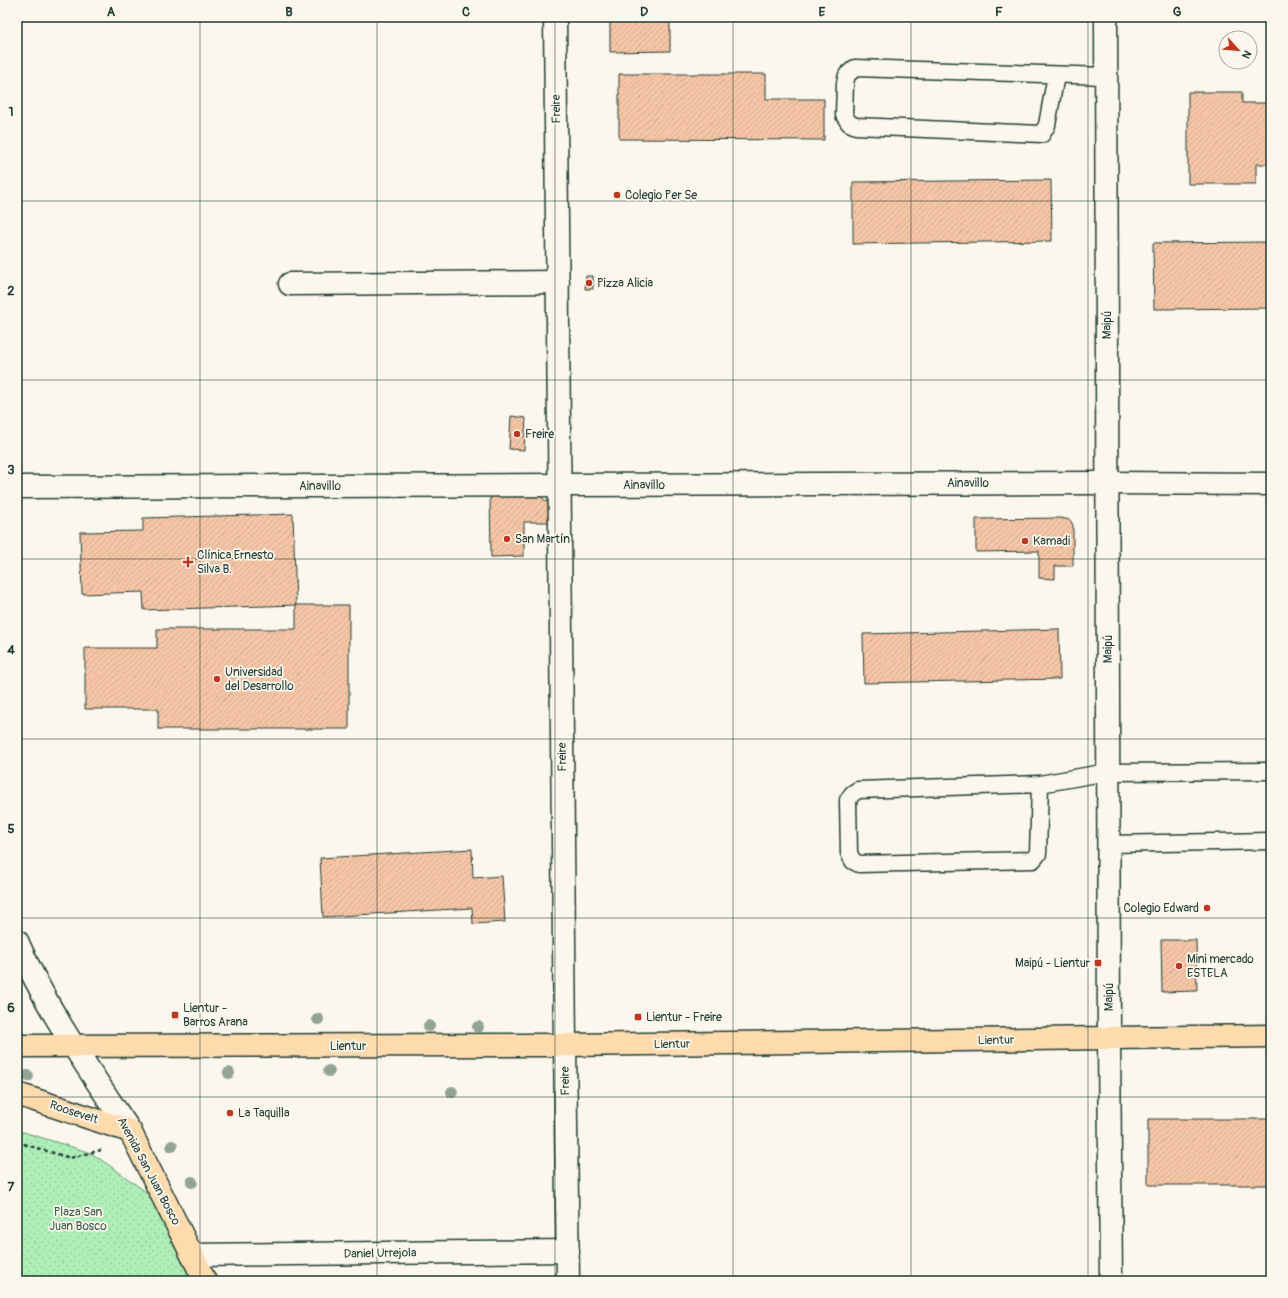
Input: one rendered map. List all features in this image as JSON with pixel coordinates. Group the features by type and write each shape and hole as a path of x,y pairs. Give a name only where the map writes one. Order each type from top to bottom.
{"main road":[{"name":"Freire","path":"555,17 564,1045 568,1281"},
{"name":"Maipú","path":"1106,17 1108,844 1112,1281"},
{"path":"290,284 558,282"},
{"name":"Ainavillo","path":"17,487 1108,483 1271,484"},
{"name":"Avenida San Juan Bosco","path":"17,941 39,988 73,1046 130,1131 205,1281"},
{"name":"Lientur","path":"73,1046 564,1045 1271,1036"},
{"path":"17,1046 73,1046"},
{"name":"Roosevelt","path":"17,1094 130,1131"},
{"name":"Daniel Urrejola","path":"192,1255 568,1251"}],"lane":[{"path":"1056,75 1047,125 1042,134 856,126 849,123 844,115 845,83 847,76 856,68 1106,76"},
{"path":"1040,784 1038,854 1033,860 859,864 853,861 849,853 848,800 852,794 858,790 1040,784 1108,772 1271,771"},
{"path":"1108,844 1271,841"}],"path":[{"path":"17,1142 70,1158 105,1149 130,1131"}],"green space":[{"name":"Plaza San Juan Bosco","path":"17,1130 91,1153 150,1195 194,1281 17,1281"}],"building":[{"path":"610,17 670,17 670,51 610,52"},
{"path":"619,74 766,74 766,99 824,99 824,140 619,139"},
{"path":"1188,92 1242,92 1242,103 1271,103 1271,164 1256,164 1256,184 1188,184"},
{"path":"1051,180 1052,241 853,244 853,182"},
{"path":"1271,242 1271,308 1154,309 1153,243"},
{"name":"Pizza Alicia","path":"586,276 593,276 593,289 585,289"},
{"name":"Freire","path":"511,416 526,418 524,450 509,449"},
{"name":"San Martín","path":"536,492 549,504 550,522 524,522 524,556 491,557 490,493"},
{"name":"Clínica Ernesto Silva B.","path":"293,514 296,605 144,610 143,592 82,594 80,532 143,531 143,518"},
{"name":"Kamadi","path":"1061,518 1070,520 1073,525 1073,566 1055,566 1055,579 1039,578 1039,551 976,552 976,519"},
{"name":"Universidad del Desarrollo","path":"296,605 349,605 349,729 158,729 158,709 85,709 85,648 157,648 157,629 296,629"},
{"path":"1059,629 1060,679 864,683 863,634"},
{"path":"472,849 473,878 502,876 505,922 473,924 472,908 323,917 320,858"},
{"name":"Mini mercado ESTELA","path":"1161,940 1196,940 1197,991 1162,992"},
{"path":"1148,1119 1271,1119 1271,1185 1148,1185"}],"place":[{"name":"Colegio Per Se","path":"617,195"},
{"name":"Pizza Alicia","path":"589,283"},
{"name":"Freire","path":"517,434"},
{"name":"San Martín","path":"507,539"},
{"name":"Kamadi","path":"1025,541"},
{"name":"Clínica Ernesto Silva B.","path":"188,562"},
{"name":"Universidad del Desarrollo","path":"217,679"},
{"name":"Colegio Edward","path":"1207,908"},
{"name":"Maipú - Lientur","path":"1098,963"},
{"name":"Mini mercado ESTELA","path":"1179,966"},
{"name":"Lientur - Barros Arana","path":"175,1015"},
{"name":"Lientur - Freire","path":"638,1017"},
{"name":"La Taquilla","path":"230,1113"}]}
